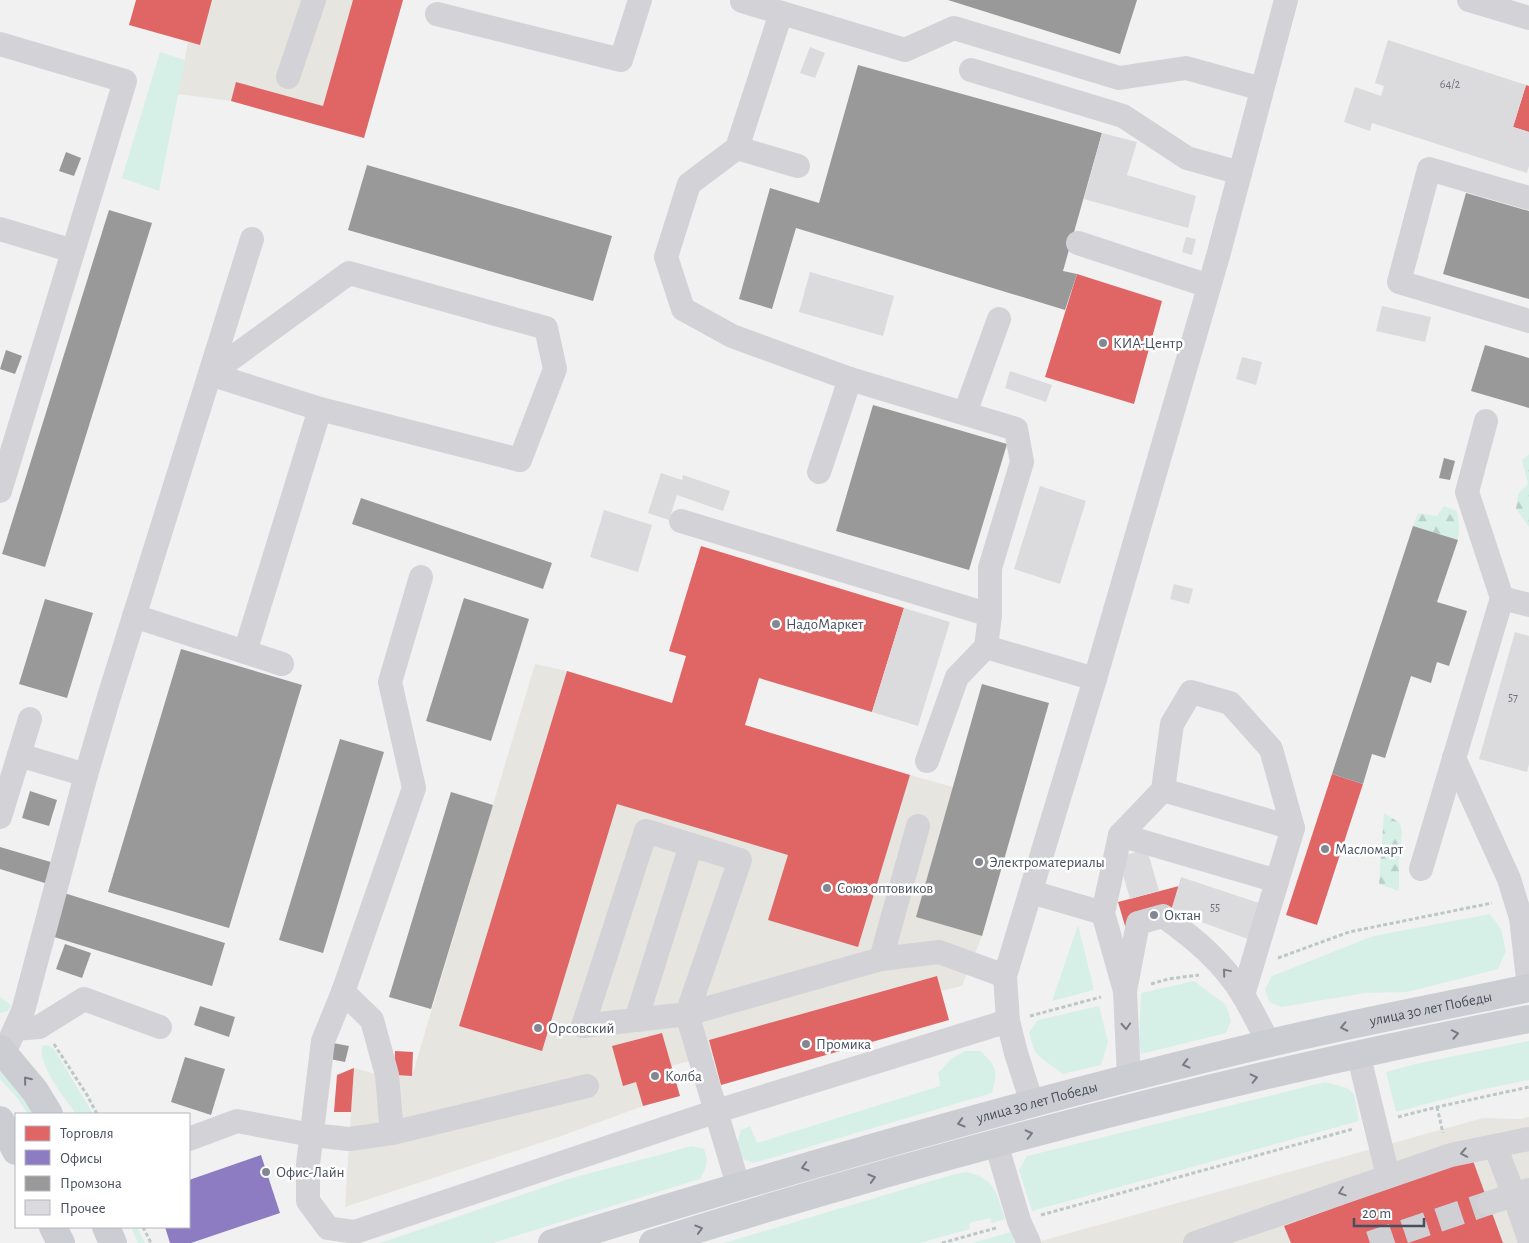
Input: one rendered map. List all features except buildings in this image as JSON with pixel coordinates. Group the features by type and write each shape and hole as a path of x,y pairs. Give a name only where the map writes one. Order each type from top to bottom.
{"main road":[{"name":"улица 30 лет Победы","path":"552,1243 738,1185 1032,1103 1268,1043 1529,988"},
{"name":"улица 30 лет Победы","path":"653,1243 755,1211 996,1142 1358,1053 1529,1019"},
{"path":"6,1044 49,1113"},
{"path":"0,1120 15,1149"},
{"path":"54,1228 61,1243"},
{"path":"106,1228 112,1243"}],"lane":[{"path":"288,77 314,0"},
{"path":"437,14 621,60 640,0"},
{"path":"743,0 742,2 905,50 954,28 1119,78 1186,68 1262,89"},
{"path":"1032,1103 1008,1021 1005,976 1095,679 1209,286 1286,0"},
{"path":"1469,0 1529,18"},
{"path":"781,13 737,148 689,184 666,257 683,309 732,336 850,379 1016,429 1022,462 990,568 990,615 986,647 957,677 927,761"},
{"path":"0,44 126,81 74,251 5,455 0,491"},
{"path":"971,70 1123,116 1187,158 1240,173"},
{"path":"737,148 798,166"},
{"path":"1529,198 1429,169 1400,282 1529,321"},
{"path":"0,229 74,251"},
{"path":"6,1044 23,1011 86,775 252,239"},
{"path":"1078,243 1209,286"},
{"path":"349,273 546,328 555,369 520,460 320,409 210,374 349,273"},
{"path":"965,413 999,319"},
{"path":"819,472 850,379"},
{"path":"245,652 320,409"},
{"path":"1421,869 1502,598 1467,492 1486,422"},
{"path":"681,521 990,615"},
{"path":"420,577 390,682 414,788 343,992 323,1041 308,1164 308,1201 328,1228 355,1232 717,1112 1008,1021"},
{"path":"1502,598 1529,605"},
{"path":"134,616 282,664"},
{"path":"986,647 1095,679"},
{"path":"1125,991 1102,913 1120,835 1163,790 1172,724 1191,692 1230,703 1271,749 1294,828 1243,994"},
{"path":"0,817 30,719"},
{"path":"19,756 86,775"},
{"path":"1454,758 1525,917 1529,988"},
{"path":"1163,790 1294,828"},
{"path":"881,959 918,826"},
{"path":"738,1185 687,1014 740,860 646,831 583,1026 687,1014 881,959 939,952 1005,976"},
{"path":"1120,835 1277,881"},
{"path":"636,1020 691,845"},
{"path":"1030,892 1102,913"},
{"path":"1129,1078 1125,991 1138,923 1163,916 1193,937 1226,971 1243,994 1268,1043"},
{"path":"343,992 372,1020 388,1075 392,1133"},
{"path":"6,1044 40,1027 84,999 160,1027"},
{"path":"1358,1053 1388,1176"},
{"path":"190,1139 237,1121 312,1135 349,1139 392,1133 588,1086"},
{"path":"1196,1243 1451,1156 1529,1140"},
{"path":"996,1142 1019,1221 1029,1243"},
{"path":"1495,1146 1522,1193 1529,1240"},
{"path":"1489,1203 1522,1193"}],"path":[{"path":"942,1243 1375,1123 1436,1107 1529,1087"},
{"path":"144,1228 151,1243"}],"shaded area":[{"path":"212,0 403,0 364,138 231,101 178,94 188,42 200,45"},
{"name":"Союз оптовиков","path":"535,664 567,671 910,775 1020,806 982,936 962,986 941,991 936,976 709,1040 713,1055 671,1066 662,1033 613,1046 624,1085 636,1082 643,1106 564,1135 345,1207 354,1068 382,1076 412,1076"},
{"path":"1529,1117 1529,1243 1034,1243 1483,1118 1520,1119"}],"green space":[{"path":"160,52 185,60 159,191 122,178"},
{"path":"1529,454 1529,527 1516,509 1518,494 1528,484 1522,460"},
{"path":"1444,506 1457,511 1458,540 1413,526 1418,513 1437,516"},
{"path":"1384,813 1400,823 1402,832 1399,891 1379,884"},
{"path":"1490,914 1501,929 1506,951 1498,969 1407,992 1365,993 1281,1007 1269,1002 1265,989 1272,976 1373,936"},
{"path":"1078,925 1094,990 1052,1001"},
{"path":"1194,981 1226,1005 1231,1021 1226,1033 1141,1054 1139,1042 1141,993"},
{"path":"0,997 11,1005 8,1011 0,1013"},
{"path":"1099,1006 1108,1042 1101,1065 1063,1074 1035,1052 1029,1033 1038,1020"},
{"path":"1529,1041 1529,1080 1480,1090 1396,1112 1386,1072 1415,1064"},
{"path":"48,1045 54,1049 92,1113 75,1113 48,1072 44,1063 42,1046"},
{"path":"965,1051 980,1051 993,1065 995,1079 992,1093 754,1163 743,1158 738,1151 737,1142 741,1130 750,1126 757,1143 940,1086 938,1073 951,1059"},
{"path":"0,1071 21,1095 33,1113 27,1113 0,1079"},
{"path":"1325,1082 1347,1088 1354,1094 1359,1121 1032,1211 1019,1170 1027,1156"},
{"path":"692,1146 704,1149 706,1154 706,1164 700,1179 493,1243 380,1243 568,1179"},
{"path":"967,1172 984,1179 994,1188 1005,1219 992,1223 990,1218 969,1223 970,1229 920,1243 724,1243 955,1174"},
{"path":"131,1228 138,1228 145,1243 138,1243"},
{"path":"1011,1232 1015,1243 972,1243"}],"tunnel":[{"path":"1370,1243 1489,1203"}],"place":[{"name":"КИА-Центр","path":"1103,343"},
{"name":"НадоМаркет","path":"776,624"},
{"name":"Масломарт","path":"1325,849"},
{"name":"Электроматериалы","path":"979,862"},
{"name":"Союз оптовиков","path":"827,888"},
{"name":"Октан","path":"1154,915"},
{"name":"Орсовский","path":"538,1028"},
{"name":"Промика","path":"806,1044"},
{"name":"Колба","path":"655,1076"},
{"name":"Офис-Лайн","path":"266,1172"}]}
